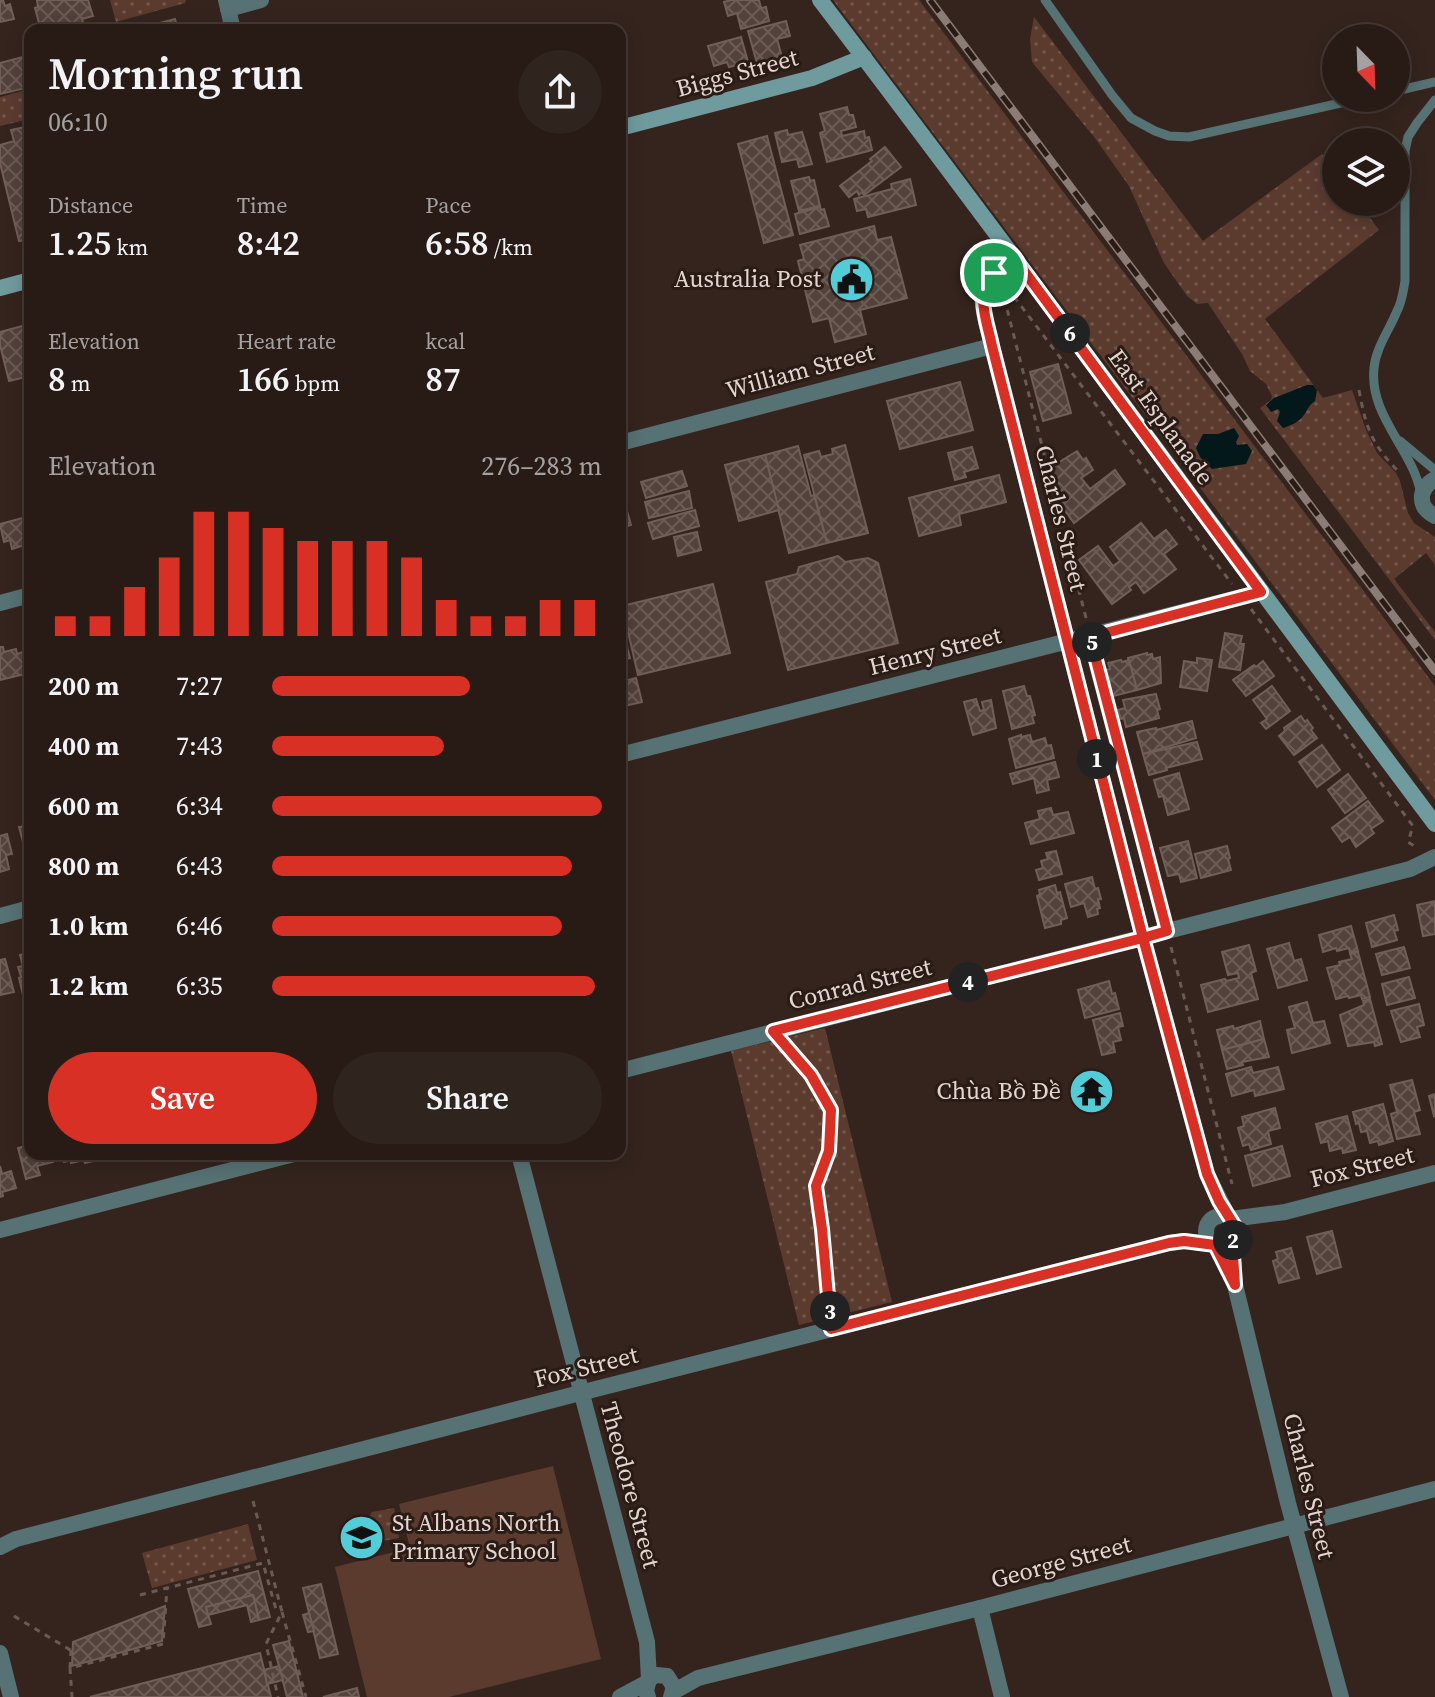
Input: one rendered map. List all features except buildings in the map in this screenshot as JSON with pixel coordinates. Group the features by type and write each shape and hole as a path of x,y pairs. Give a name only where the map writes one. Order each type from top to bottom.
{"street":[{"path":"232,24 227,4 261,0"},
{"name":"East Esplanade","path":"820,0 1435,824"},
{"name":"Biggs Street","path":"626,126 812,78 864,57"},
{"name":"Charles Street","path":"1013,256 989,278 983,289 992,346 1143,938 1207,1174 1230,1219"},
{"path":"0,288 24,282"},
{"name":"William Street","path":"626,441 992,346"},
{"path":"1435,479 1426,486 1421,498 1425,508 1435,516"},
{"name":"Henry Street","path":"626,753 1261,592"},
{"path":"0,603 24,597"},
{"name":"Conrad Street","path":"626,1069 1410,869 1434,858"},
{"path":"0,916 24,910"},
{"path":"0,1230 271,1160"},
{"name":"Theodore Street","path":"521,1160 660,1686"},
{"name":"Fox Street","path":"1230,1219 1285,1212 1435,1173"},
{"name":"Charles Street","path":"1207,1174 1209,1222"},
{"name":"Fox Street","path":"5,1542 1169,1243 1224,1242 1265,1221 1301,1208"},
{"path":"1219,1216 1230,1219 1236,1228 1224,1242 1207,1237 1209,1222 1219,1216"},
{"name":"Fox Street","path":"1169,1243 1209,1222"},
{"name":"Charles Street","path":"1224,1242 1294,1525 1341,1697"},
{"name":"George Street","path":"620,1697 980,1608 1435,1489"},
{"path":"980,1608 1002,1697"},
{"path":"0,1653 11,1697"}],"lane":[{"path":"1045,0 1131,118 1155,131 1169,136 1189,137 1322,107"},
{"path":"1410,88 1435,82"},
{"path":"1421,498 1414,471 1387,426 1373,383 1376,355 1400,305 1405,281 1404,168 1408,137 1435,100"},
{"path":"1394,436 1435,470"}],"path":[{"path":"1232,1185 1005,301 1015,298 1413,826 1408,842 1434,858"},
{"path":"1359,390 1367,427 1379,451 1400,474"},
{"path":"773,1031 811,1075 831,1110 829,1151 816,1186 831,1329"},
{"path":"253,1501 306,1697"},
{"path":"140,1595 263,1563 277,1613"},
{"path":"70,1668 163,1644 167,1588"},
{"path":"278,1697 266,1644 282,1612"},
{"path":"14,1616 72,1651 72,1697"}],"shaded area":[{"path":"110,0 186,0 185,3 116,22"},
{"path":"833,0 919,0 1435,686 1435,800"},
{"path":"1034,17 1203,241 1322,154 1322,216 1368,216 1379,230 1265,319 1323,398 1352,390 1377,453 1400,481 1408,513 1414,523 1435,537 1435,565 1426,553 1394,579 1435,632 1435,640 1260,408 1272,396 1266,384 1250,371 1208,303 1197,304 1187,296 1164,263 1129,186 1095,138 1032,62 1030,39"},
{"path":"24,91 24,120 0,126 0,97"},
{"path":"1313,385 1317,390 1315,401 1300,420 1283,428 1277,421 1278,409 1271,412 1266,405 1274,398"},
{"path":"1234,428 1239,436 1237,445 1247,444 1252,451 1246,464 1212,469 1196,448 1203,434 1218,434"},
{"path":"825,1028 892,1302 799,1325 731,1051"},
{"path":"553,1466 601,1659 449,1697 367,1697 335,1567 410,1548 399,1504"},
{"path":"394,1508 399,1538 377,1542 363,1532 362,1527 372,1512"},
{"path":"248,1524 257,1560 152,1588 142,1553"}],"waterway":[{"path":"1199,470 1213,461"}],"railway":[{"path":"930,0 1435,671"}],"place":[{"name":"Australia Post","path":"852,279"},
{"name":"Chùa Bồ Đề","path":"1092,1091"},
{"name":"St Albans North Primary School","path":"361,1537"}],"route":[{"path":"994,273 986,283 982,296 992,346 1143,938 1207,1174 1236,1228 1232,1241 1235,1285 1215,1245 1184,1241 831,1329 816,1186 829,1151 831,1110 811,1075 773,1031 1143,938 1167,931 1090,637 1261,592 1013,256 994,273"}]}
